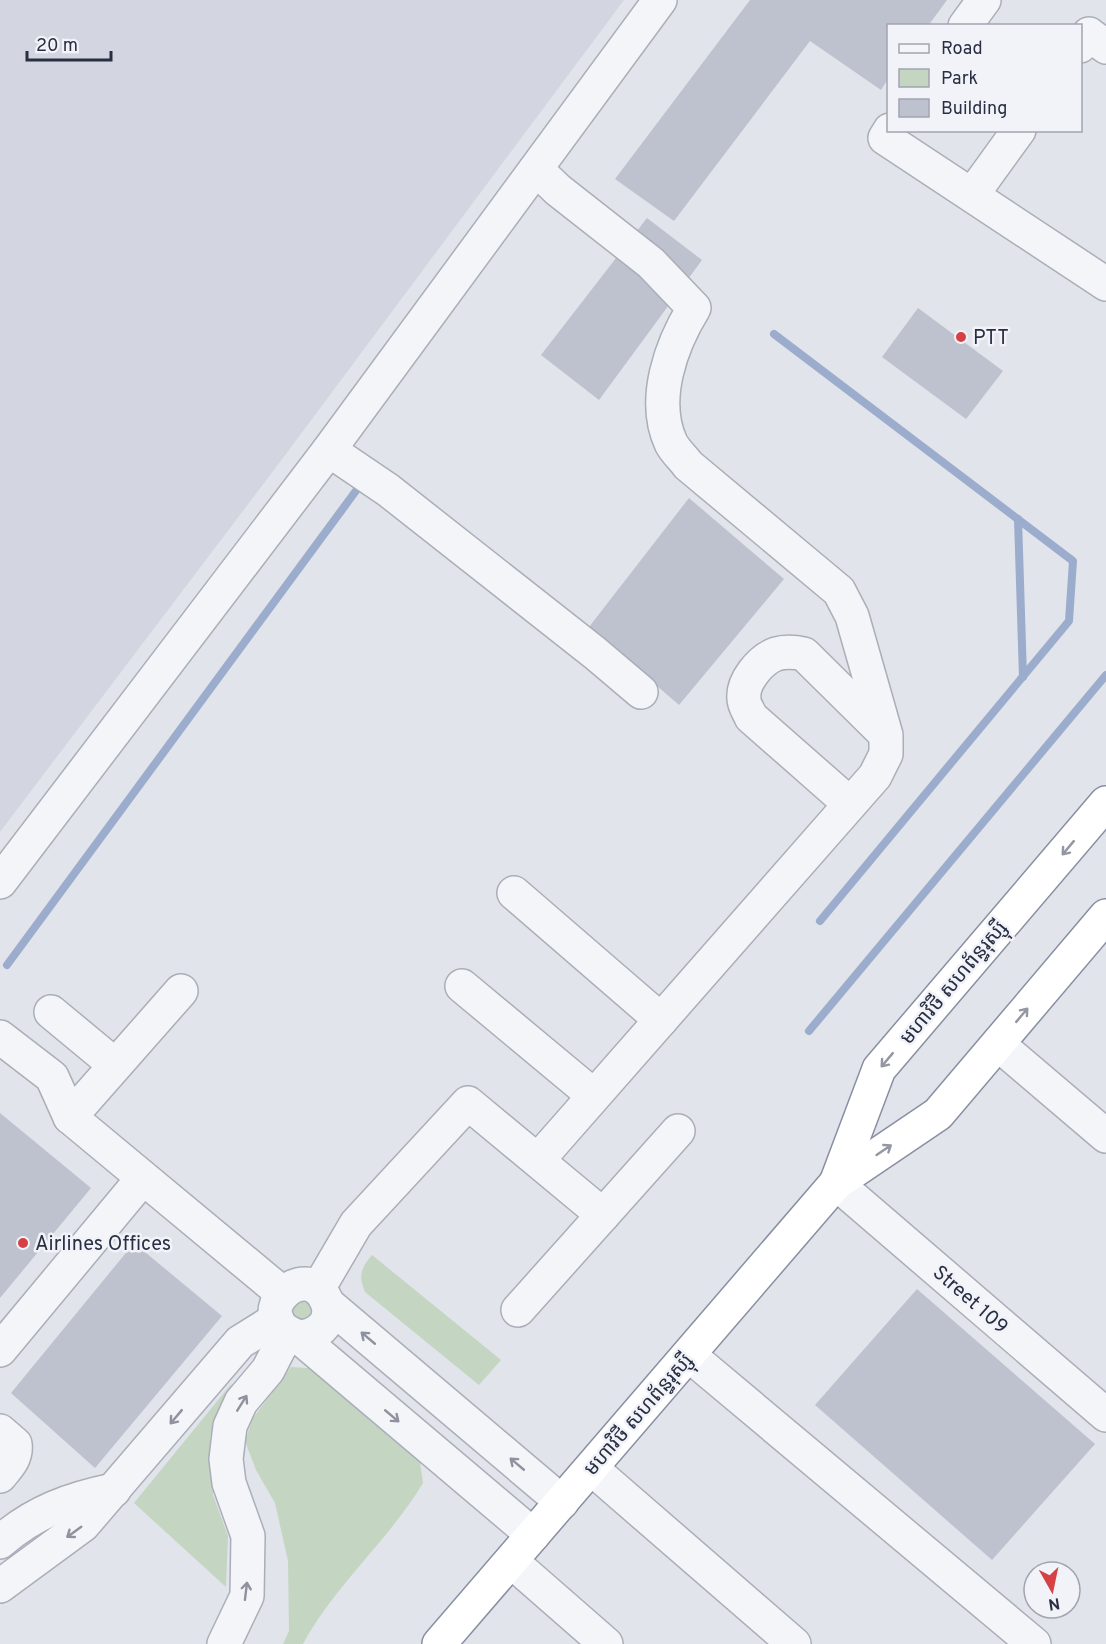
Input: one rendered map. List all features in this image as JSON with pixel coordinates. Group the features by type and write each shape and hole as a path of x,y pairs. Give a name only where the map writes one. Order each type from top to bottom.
{"highway":[{"name":"មហាវិថី សហព័ន្ធរុស្ស៊ី","path":"836,1183 879,1069 1106,803"},
{"name":"មហាវិថី សហព័ន្ធរុស្ស៊ី","path":"439,1644 836,1183 938,1114 1106,916"}],"street":[{"path":"0,882 329,450 660,0"},
{"path":"966,24 984,0"},
{"path":"1082,43 1089,34 1106,47"},
{"path":"889,132 885,138 1106,284"},
{"path":"972,195 1018,132"},
{"path":"536,169 584,211 651,263 694,308 678,334 667,369 663,407 672,445 688,465 839,591 852,616 886,735 886,754 875,776 538,1160"},
{"path":"329,450 388,490 641,692"},
{"path":"850,804 751,717 744,700 745,686 754,671 774,654 790,652 804,654 886,735"},
{"path":"514,893 660,1020"},
{"path":"462,986 593,1095"},
{"path":"70,1117 181,991"},
{"path":"51,1012 116,1065"},
{"path":"0,1036 52,1077 70,1117 143,1178 286,1321 533,1535"},
{"path":"998,1044 1106,1136"},
{"path":"286,1321 309,1336 322,1329 329,1314 323,1296 356,1224 468,1103 603,1215"},
{"path":"518,1311 678,1131"},
{"path":"0,1350 143,1178"},
{"name":"Street 109","path":"836,1183 1106,1415"},
{"path":"224,1644 247,1596 248,1536 229,1483 226,1459 230,1426 241,1402 268,1370 286,1321 288,1288 302,1284 323,1296 561,1502"},
{"path":"0,1610 7,1581 83,1525 240,1342 286,1321"},
{"path":"689,1354 1034,1644"},
{"path":"0,1431 15,1444 16,1448 13,1459 0,1476"},
{"path":"591,1468 794,1644"},
{"path":"0,1542 23,1521 79,1497 114,1490"},
{"path":"510,1561 606,1644"}],"shaded area":[{"path":"0,0 624,0 280,462 0,832"}],"green space":[{"path":"372,1255 501,1360 479,1385 365,1292 362,1272"},
{"path":"302,1294 317,1313 301,1326 287,1304"},
{"path":"291,1367 322,1369 419,1455 423,1483 394,1524 330,1602 303,1644 283,1644 289,1631 288,1561 275,1503 256,1470 245,1441 253,1418"},
{"path":"232,1383 210,1437 213,1495 228,1536 226,1587 134,1503"}],"building":[{"path":"750,0 947,0 929,24 887,24 887,81 881,90 810,41 674,221 615,179"},
{"path":"647,218 702,260 599,400 541,355"},
{"path":"918,308 1003,371 966,419 882,357"},
{"path":"689,498 784,579 679,705 589,627"},
{"name":"Airlines Offices","path":"0,1113 91,1188 0,1298"},
{"path":"134,1243 222,1316 95,1468 11,1393"},
{"path":"917,1289 1095,1444 992,1560 815,1405"}],"waterway":[{"path":"774,334 1073,561 1069,621 820,921"},
{"path":"7,965 358,488"},
{"path":"1018,519 1023,677"},
{"path":"809,1031 1106,675"}],"place":[{"name":"PTT","path":"961,337"},
{"name":"Airlines Offices","path":"23,1243"}]}
